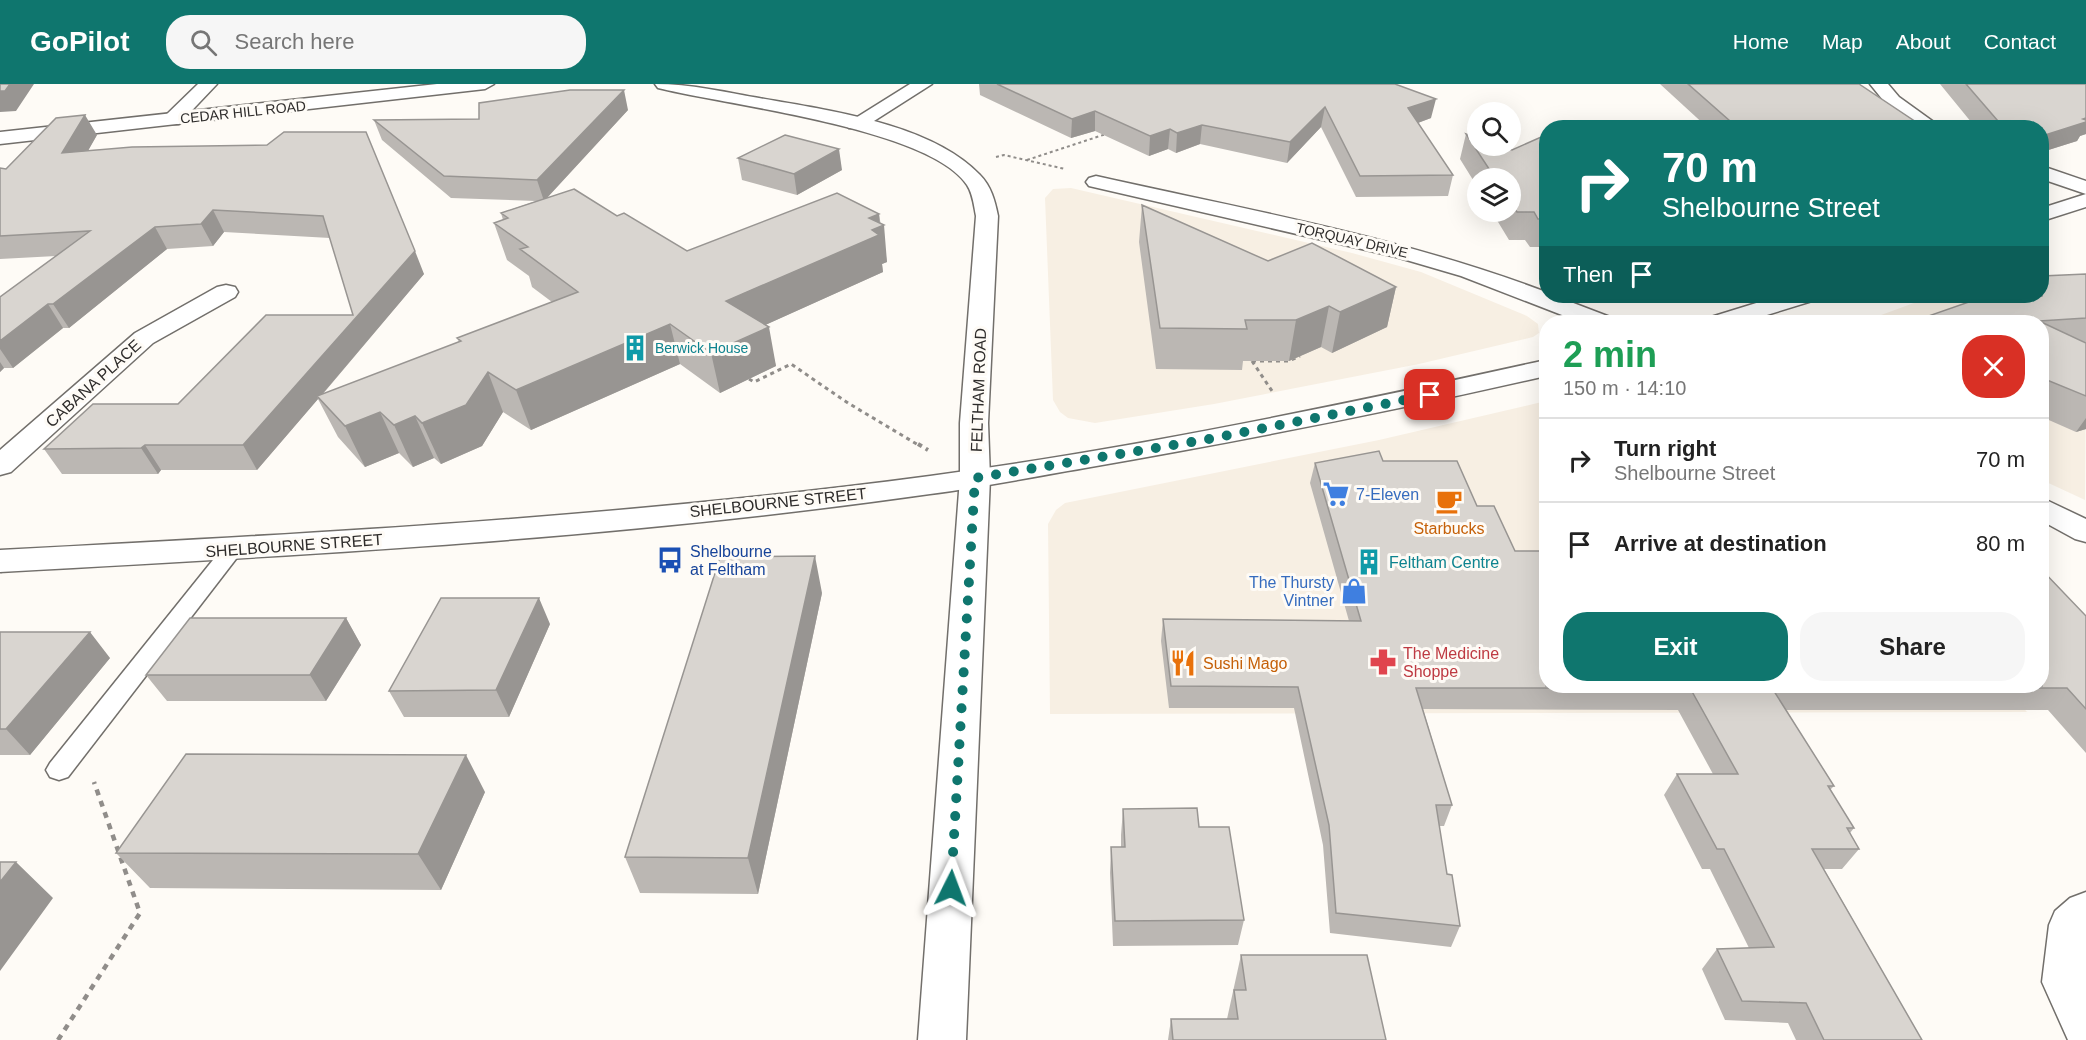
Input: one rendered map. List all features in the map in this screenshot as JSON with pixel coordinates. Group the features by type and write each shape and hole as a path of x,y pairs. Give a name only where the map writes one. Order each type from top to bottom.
{"street":[{"path":"172,120 208,84"},
{"name":"CEDAR HILL ROAD","path":"0,138 485,84"},
{"name":"FELTHAM ROAD","path":"664,84 889,132 927,146 960,166 983,196 987,216 974,423 975,478 942,1040"},
{"path":"856,124 923,84"},
{"path":"1879,84 1893,101 1921,120"},
{"path":"2049,175 2086,188"},
{"name":"TORQUAY DRIVE","path":"1096,182 1402,251 1480,274 1539,297"},
{"path":"2049,213 2086,200"},
{"name":"CABANA PLACE","path":"0,466 144,338 226,292"},
{"name":"TORQUAY DRIVE","path":"1553,303 1583,315"},
{"path":"1742,315 1781,303"},
{"name":"SHELBOURNE STREET","path":"0,561 232,550 468,533 909,488 1215,437 1407,400 1539,370"},
{"path":"2049,512 2086,532"},
{"path":"2086,912 2071,925 2065,982 2086,1027"}],"lane":[{"path":"58,770 232,550"}],"path":[{"path":"1027,160 1115,131"},
{"path":"960,166 1005,154 1075,172 1096,182"},
{"path":"1252,361 1289,361 1304,354"},
{"path":"748,379 753,382 791,364 848,404 975,478"},
{"path":"58,1040 140,912 93,779"}],"shaded area":[{"path":"1071,188 1352,253 1421,272 1527,316 1538,324 1539,333 1533,337 1419,364 1214,404 1095,423 1068,418 1060,412 1053,400 1045,198 1053,189"},
{"path":"1914,303 1992,303 2010,315 1881,315"},
{"path":"2049,342 2086,368 2085,500 2049,483"},
{"path":"1539,403 1539,693 2011,693 2027,712 1050,714 1048,524 1056,510 1065,503 1379,440"}],"building":[{"path":"0,84 10,84 5,91 0,91"},
{"path":"997,84 1395,84 1436,99 1408,108 1453,175 1360,176 1325,107 1290,142 1202,125 1177,133 1170,129 1150,136 1095,111 1072,119"},
{"path":"1688,84 1859,84 1913,120 1729,120"},
{"path":"1966,84 2086,84 2086,118 2083,119 2086,122 2049,134 2049,120 1997,120"},
{"path":"570,90 624,90 537,180 444,176 374,120 479,119 479,103"},
{"path":"85,115 62,153 132,147 267,145 284,132 366,132 415,251 243,445 145,445 141,448 44,449 93,404 178,404 266,315 353,315 323,216 213,210 201,224 155,227 0,341 0,297 90,231 0,236 0,168 6,169 56,118"},
{"path":"785,135 839,149 794,174 738,158"},
{"path":"1539,138 1539,219 1534,212 1521,212 1521,168 1488,168 1480,156 1521,156 1521,146"},
{"path":"574,189 617,216 624,213 687,251 837,193 879,214 869,218 884,225 872,230 879,235 726,301 769,327 711,353 670,324 516,390 488,372 466,405 422,423 415,416 394,425 380,412 345,426 317,396 461,341 457,338 578,292 520,249 528,247 494,223 508,218 501,213"},
{"path":"1142,205 1268,261 1312,243 1396,287 1340,312 1329,306 1296,320 1245,320 1247,329 1160,328"},
{"path":"2086,274 2086,318 2049,320 2049,315 1931,315 1966,303 2049,303 2049,276"},
{"path":"2049,325 2086,343 2086,396 2049,381"},
{"path":"1379,451 1383,461 1457,461 1477,506 1494,506 1515,551 1539,551 1539,688 1416,688 1452,805 1436,805 1447,874 1452,875 1460,926 1336,913 1329,825 1298,687 1171,686 1163,619 1361,621 1315,463"},
{"path":"815,556 748,858 625,857 720,557"},
{"path":"2049,577 2086,616 2086,709 2067,688 2049,688"},
{"path":"441,598 539,598 496,690 389,691"},
{"path":"190,618 346,618 310,675 146,675"},
{"path":"0,632 90,632 6,729 0,729"},
{"path":"1693,693 1775,693 1834,786 1828,786 1854,828 1847,828 1859,849 1812,849 1922,1040 1824,1040 1806,1003 1742,1001 1717,949 1774,947 1724,849 1717,849 1677,774 1738,774"},
{"path":"186,754 466,755 418,854 116,853"},
{"path":"1197,808 1199,827 1229,827 1244,920 1115,921 1111,847 1125,847 1123,809"},
{"path":"0,862 16,862 0,882"},
{"path":"1241,955 1367,955 1386,1040 1173,1040 1171,1019 1238,1019 1234,990 1246,990"}],"place":[{"name":"Berwick House","path":"635,348"},
{"name":"7-Eleven","path":"1336,494"},
{"name":"Starbucks","path":"1449,501"},
{"name":"Shelbourne at Feltham","path":"670,560"},
{"name":"Feltham Centre","path":"1369,562"},
{"name":"The Thursty Vintner","path":"1354,591"},
{"name":"The Medicine Shoppe","path":"1383,662"},
{"name":"Sushi Mago","path":"1183,663"}],"route":[{"path":"951,888 975,478 1204,440 1430,395"}]}
